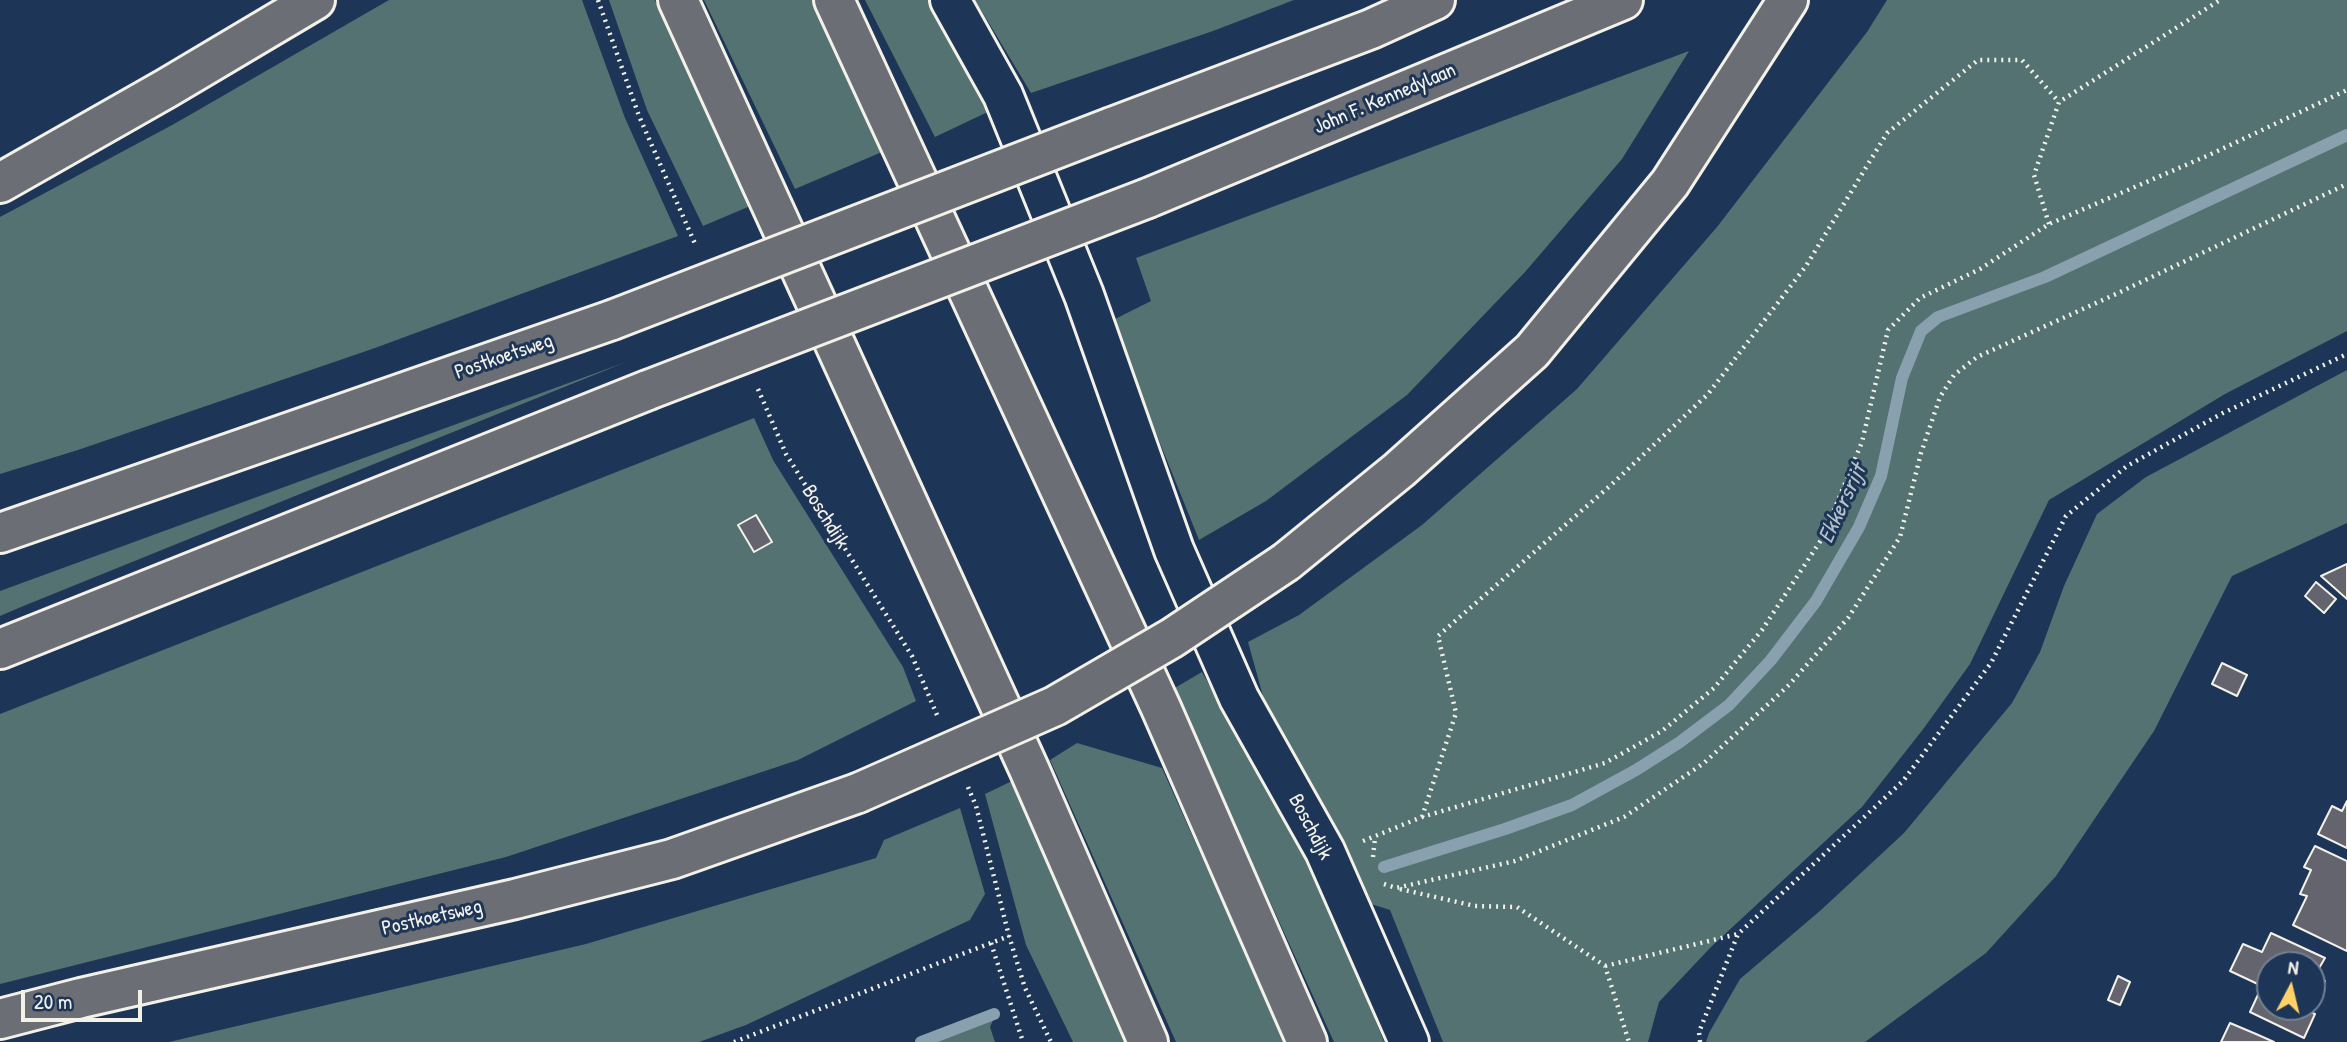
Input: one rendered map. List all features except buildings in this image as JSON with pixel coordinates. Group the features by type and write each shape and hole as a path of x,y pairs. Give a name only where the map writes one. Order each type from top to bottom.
{"main road":[{"path":"0,183 167,89 315,0"},
{"path":"678,0 1029,769 1148,1042"},
{"path":"834,0 1161,708 1307,1042"},
{"name":"Postkoetsweg","path":"0,533 612,320 1371,29 1435,0"},
{"name":"John F. Kennedylaan","path":"0,649 648,390 1148,198 1623,0"},
{"name":"Postkoetsweg","path":"0,1019 515,899 672,859 858,793 1055,706 1172,638 1286,562 1399,470 1532,351 1670,183 1785,5"}],"street":[{"name":"Boschdijk","path":"950,0 1003,96 1084,295 1174,550 1234,686 1325,851 1409,1042"}],"path":[{"path":"598,0 639,116 699,254"},
{"path":"2049,224 2034,174 2059,102 2220,0"},
{"path":"1422,817 1456,713 1438,636 1611,485 1708,394 1806,266 1887,133 1978,60 2022,60 2059,102"},
{"path":"1325,851 1375,838 1422,817 1605,763 1662,731 1713,688 1762,630 1823,537 1862,442 1888,330 1920,298 1980,269 2049,224 2209,155 2347,90"},
{"path":"1396,888 1515,861 1624,817 1704,763 1789,685 1847,618 1900,537 1925,441 1940,397 1954,375 1977,357 2347,184"},
{"path":"1700,1042 1699,1032 1738,934 1903,781 1991,663 2066,516 2127,466 2223,413 2347,354"},
{"name":"Boschdijk","path":"753,379 786,454 912,656 939,718"},
{"path":"965,781 976,806 1025,988 1051,1042"},
{"path":"1373,863 1375,838"},
{"path":"1378,877 1384,884 1396,888 1475,906 1517,907 1605,966 1629,1042"},
{"path":"1605,966 1738,934"},
{"path":"734,1042 1009,936"},
{"path":"991,943 1023,1042"}],"green space":[{"path":"389,0 582,0 625,118 678,236 375,348 0,474 0,217 174,124"},
{"path":"609,0 655,0 755,204 703,226 647,110"},
{"path":"704,0 814,0 889,149 795,189"},
{"path":"865,0 928,0 994,109 935,137"},
{"path":"975,0 1294,0 1213,31 1031,93"},
{"path":"1887,0 2347,0 2347,331 2225,394 2049,500 1970,664 1924,728 1862,807 1711,947 1659,1002 1648,1042 1443,1042 1390,910 1371,904 1268,714 1248,642 1299,615 1422,525 1577,389 1717,227 1867,32"},
{"path":"1689,51 1622,159 1525,272 1407,395 1266,501 1199,540 1111,321 1151,301 1136,258"},
{"path":"626,362 21,607 0,616 0,591"},
{"path":"2347,370 2347,523 2232,576 2154,731 2056,876 1986,953 1865,1042 1706,1042 1740,979 1821,910 1904,833 2012,703 2040,652 2064,586 2097,514 2146,477"},
{"path":"754,418 773,460 903,667 916,701 798,760 506,857 0,984 0,714"},
{"path":"1202,672 1325,893 1384,1042 1334,1042 1173,689"},
{"path":"1077,743 1162,768 1285,1042 1176,1042 1050,760"},
{"path":"1012,781 1126,1042 1073,1042 1026,945 985,794"},
{"path":"960,808 985,894 970,920 746,1025 699,1042 169,1042 586,944 876,858 884,840"},
{"path":"995,1016 990,1027 995,1042 928,1042"}],"waterway":[{"name":"Ekkersrijt","path":"1384,867 1572,805 1680,742 1729,705 1771,660 1816,601 1859,527 1881,476 1902,378 1921,331 1938,317 2045,277 2347,135"},
{"name":"Ekkersrijt","path":"921,1042 994,1014"}]}
